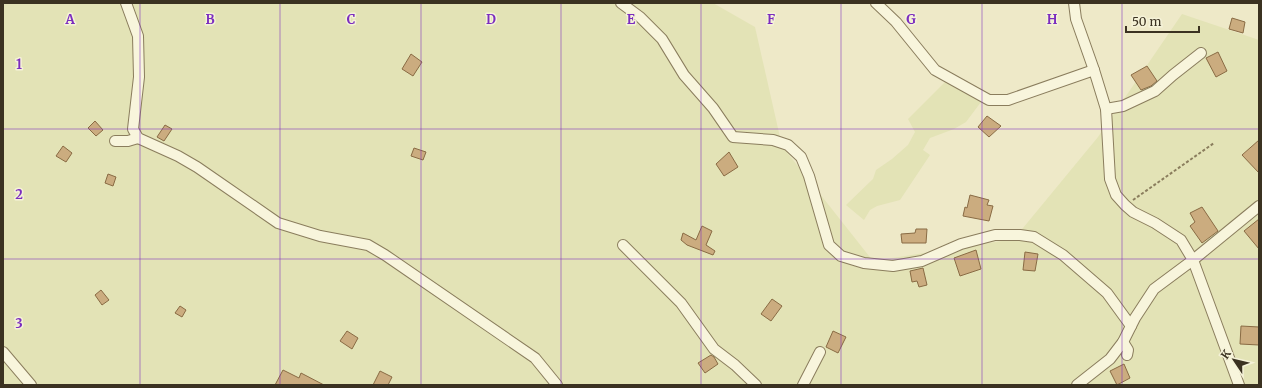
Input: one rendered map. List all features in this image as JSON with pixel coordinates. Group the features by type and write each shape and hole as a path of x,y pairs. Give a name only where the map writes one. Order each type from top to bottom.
{"street":[{"path":"126,3 138,36 138,77 133,129 138,138 178,156 197,167 278,223 320,236 368,245 385,254 535,358 557,385"},
{"path":"621,3 640,17 662,39 684,75 713,108 733,137 773,140 788,145 800,157 810,176 829,245 841,256 864,263 893,266 922,261 961,244 995,235 1020,235 1034,237 1063,255 1107,293 1131,326"},
{"path":"876,3 896,22 935,70 989,100 1008,100 1094,70"},
{"path":"1074,3 1076,19 1106,109 1110,179 1116,194 1133,212 1155,223 1181,240 1193,260 1239,385"},
{"path":"1106,109 1123,106 1155,91 1201,53"},
{"path":"115,141 128,141 138,138"},
{"path":"1077,385 1110,359 1123,342 1154,289 1193,260 1259,206"},
{"path":"624,245 681,303 714,349 735,365 756,385"},
{"path":"1123,342 1128,350 1127,355"},
{"path":"3,352 31,385"},
{"path":"803,385 820,352"}],"path":[{"path":"1125,205 1214,143"}],"green space":[{"path":"3,3 713,3 755,27 782,146 873,261 1014,239 1098,137 1182,14 1259,40 1259,385 3,385"},
{"path":"945,82 981,102 966,122 954,129 930,138 923,150 930,155 900,200 877,206 870,210 864,220 846,205 873,179 876,170 908,145 915,132 908,119"}],"building":[{"path":"1232,18 1245,22 1243,33 1229,29"},
{"path":"1218,52 1227,71 1216,77 1206,58"},
{"path":"411,54 422,62 413,76 402,69"},
{"path":"1147,66 1157,81 1151,86 1141,90 1131,75"},
{"path":"987,116 1001,126 989,137 978,127"},
{"path":"95,121 103,130 96,136 88,128"},
{"path":"165,125 172,129 164,141 157,137"},
{"path":"1259,140 1259,173 1242,155"},
{"path":"63,146 72,153 66,162 56,156"},
{"path":"414,148 426,152 423,160 411,156"},
{"path":"729,152 738,167 724,176 716,164"},
{"path":"108,174 116,177 113,186 105,183"},
{"path":"970,195 989,200 987,205 993,206 989,221 963,216 965,207 967,208"},
{"path":"1202,207 1218,231 1202,243 1190,226 1195,222 1190,213"},
{"path":"1259,219 1259,249 1244,231"},
{"path":"702,226 712,231 706,245 715,251 713,255 687,245 681,240 683,233 696,240"},
{"path":"916,229 927,229 926,243 902,243 901,234 915,233"},
{"path":"976,250 981,269 960,276 954,258"},
{"path":"1025,252 1038,254 1035,271 1023,270"},
{"path":"923,268 927,285 919,287 917,281 912,282 910,271"},
{"path":"101,290 109,300 102,305 95,295"},
{"path":"772,299 782,306 771,321 761,314"},
{"path":"180,306 186,310 182,317 175,313"},
{"path":"1241,326 1259,327 1259,345 1240,344"},
{"path":"347,331 358,338 352,349 340,341"},
{"path":"833,331 846,337 838,353 826,347"},
{"path":"711,355 718,364 705,373 698,363"},
{"path":"1124,364 1130,378 1117,385 1110,371"},
{"path":"283,370 299,378 301,373 324,385 275,385"},
{"path":"380,371 392,377 388,385 373,385"}]}
